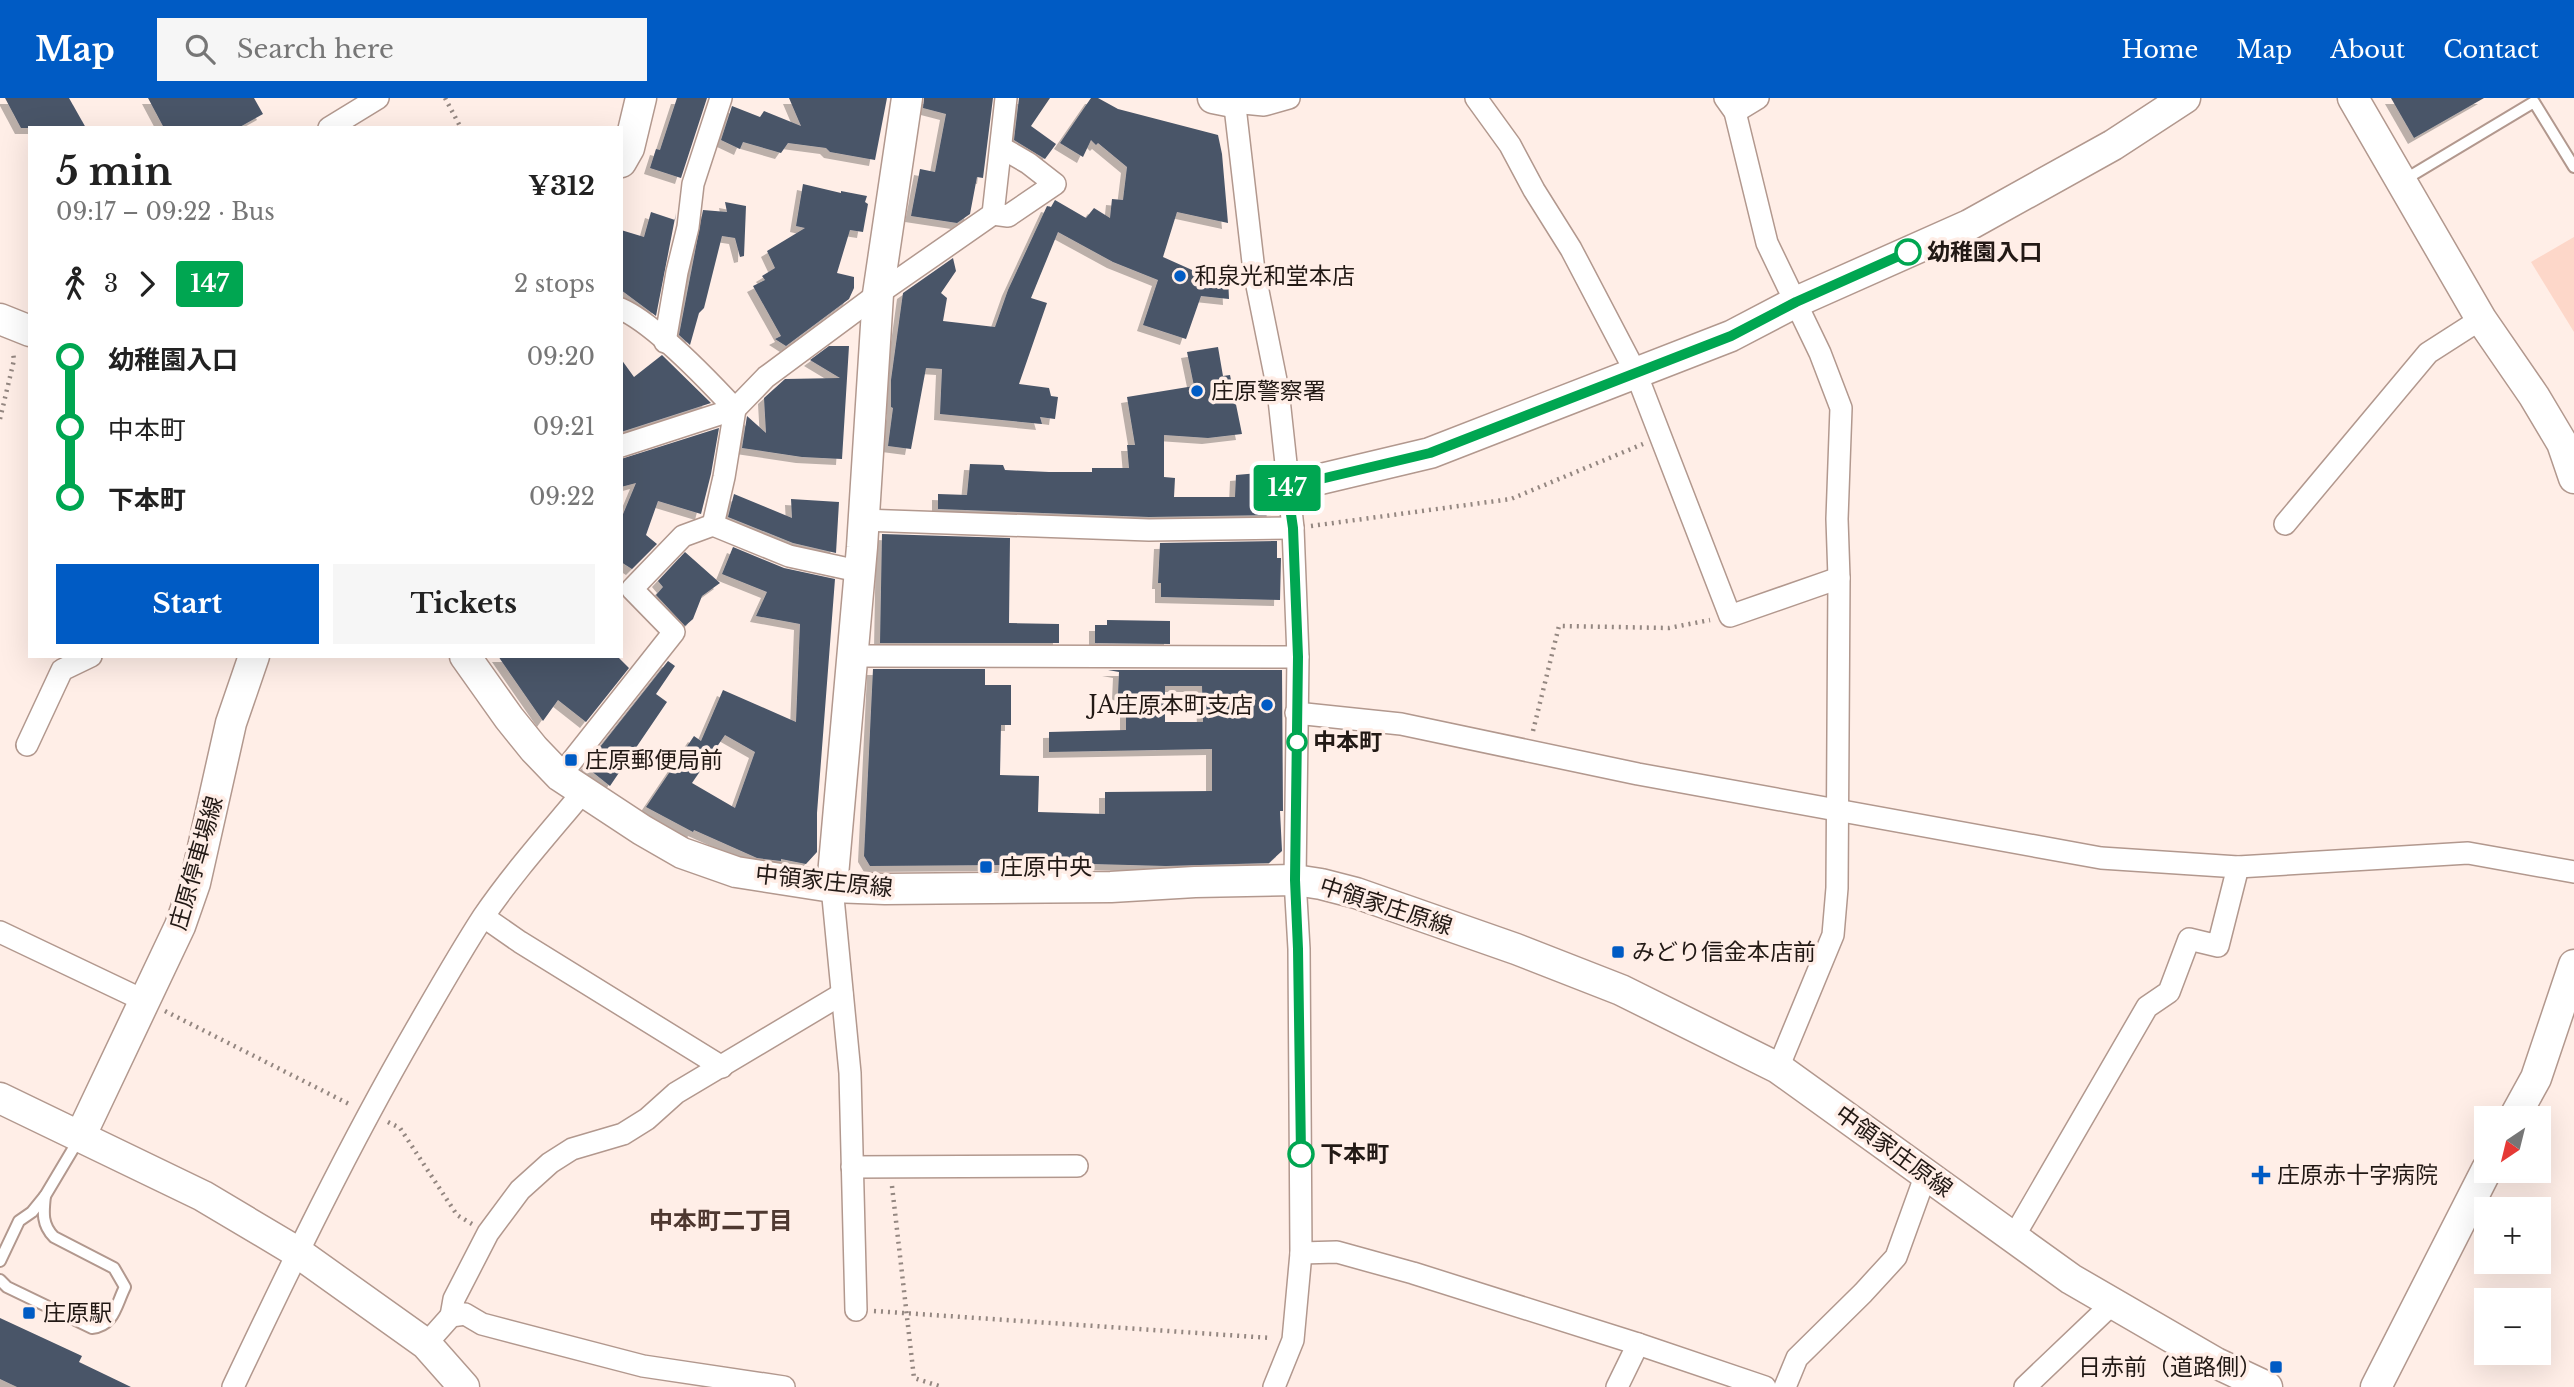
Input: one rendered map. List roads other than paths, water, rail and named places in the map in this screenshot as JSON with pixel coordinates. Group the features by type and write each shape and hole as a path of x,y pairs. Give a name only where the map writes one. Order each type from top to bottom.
{"street":[{"path":"332,126 378,98"},
{"path":"623,158 629,148 641,98"},
{"path":"665,342 688,227 693,184 721,98"},
{"path":"856,1310 850,1073 832,887 862,547 878,294 906,98"},
{"path":"993,214 1006,98"},
{"path":"1274,1387 1293,1340 1301,1253 1295,880 1298,657 1293,528 1278,390 1254,271 1247,198 1227,99 1264,105 1289,98"},
{"path":"1476,98 1510,145 1534,190 1572,249 1636,373 1730,616 1839,578"},
{"path":"1758,98 1730,105 1767,243 1820,353 1841,408 1837,519 1837,888 1833,935 1778,1068"},
{"path":"1287,487 1430,453 1731,336 1796,302 1969,225 2113,145 2185,98"},
{"path":"2353,98 2481,319 2534,396 2561,443 2574,478"},
{"path":"623,445 735,410 766,377 878,294 993,214 1008,216 1055,184 1028,163 1002,148"},
{"path":"623,310 632,314 665,342 735,410"},
{"path":"2285,524 2428,353 2481,319"},
{"path":"713,525 735,410"},
{"path":"862,520 1149,530 1293,528"},
{"path":"233,1387 297,1252 368,1113 484,917 532,853 572,784 674,632 632,589 683,536 713,525 789,556 858,571"},
{"path":"852,656 1298,657"},
{"path":"27,745 62,670 87,658"},
{"name":"庄原停車場線","path":"80,1137 180,926 194,883 231,723 253,658"},
{"name":"中領家庄原線","path":"466,658 534,749 572,784 682,853 736,872 832,887 885,889 1295,880 1356,893 1516,949 1621,990 1778,1068 2013,1238 2111,1304 2216,1363 2267,1387"},
{"path":"1296,713 1401,724 1638,774 2101,858 2238,867 2468,853 2574,872"},
{"path":"2013,1238 2147,1007 2169,992 2189,939 2218,946 2238,867"},
{"path":"484,917 722,1068"},
{"path":"0,932 145,1001"},
{"path":"2521,1106 2536,1078 2574,965"},
{"path":"426,1344 451,1315 454,1299 488,1233 520,1190 550,1163 572,1149 623,1134 647,1119 676,1093 842,994"},
{"path":"0,1098 203,1196 297,1252 426,1344 464,1387"},
{"path":"852,1167 1077,1166"},
{"path":"1785,1387 1797,1358 1896,1257 1926,1174"},
{"path":"2376,1387 2480,1183"},
{"path":"1301,1253 1337,1252 1469,1290 1765,1387"},
{"path":"2025,1387 2111,1304"},
{"path":"451,1315 465,1314 482,1324 643,1366 783,1387"},
{"path":"1617,1387 1638,1344"}],"lane":[{"path":"2401,181 2534,102 2574,167"},
{"path":"0,1261 19,1221 32,1212 45,1196 80,1137"},
{"path":"0,1280 7,1287 92,1328 101,1328 109,1323 125,1287 122,1278 114,1268 54,1237 46,1230 43,1214 45,1196"}],"place":[{"name":"幼稚園入口","path":"1908,252"},
{"name":"和泉光和堂本店","path":"1180,276"},
{"name":"庄原警察署","path":"1197,391"},
{"name":"JA庄原本町支店","path":"1267,705"},
{"name":"中本町","path":"1297,742"},
{"name":"庄原郵便局前","path":"571,760"},
{"name":"庄原中央","path":"986,867"},
{"name":"みどり信金本店前","path":"1618,952"},
{"name":"下本町","path":"1301,1154"},
{"name":"庄原赤十字病院","path":"2261,1175"},
{"name":"庄原駅","path":"29,1313"},
{"name":"日赤前（道路側）","path":"2276,1367"}],"district":[{"name":"中本町二丁目","path":"721,1220"}]}
